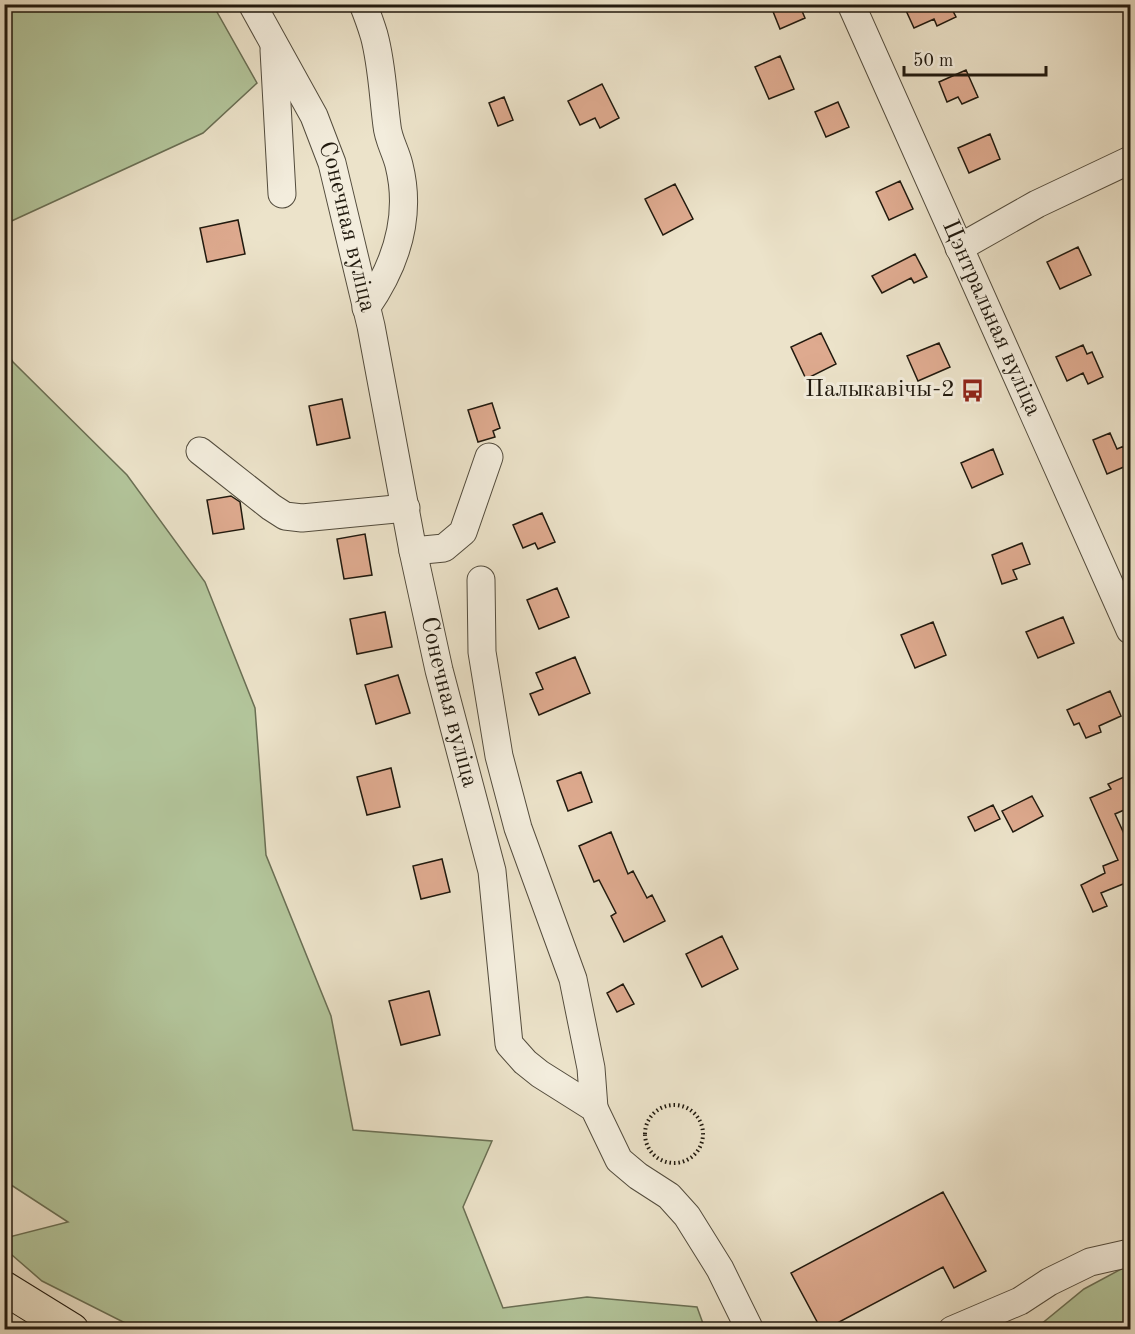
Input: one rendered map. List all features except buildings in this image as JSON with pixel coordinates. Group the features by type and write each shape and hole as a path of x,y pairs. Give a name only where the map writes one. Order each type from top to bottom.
{"highway":[{"path":"4,1288 72,1329"}],"street":[{"name":"Сонечная вуліца","path":"252,4 314,116 332,163 366,308 439,670 492,871 509,1044 525,1062 540,1074 594,1108"},
{"path":"363,4 374,35 384,94 387,129 399,164 405,195 404,220 398,249 381,287 366,308"},
{"name":"Цэнтральная вуліца","path":"851,4 1131,630"},
{"path":"274,45 282,194"},
{"path":"959,248 1038,204 1131,160"},
{"path":"200,451 285,516 302,518 406,508"},
{"path":"414,550 444,548 463,532 489,457"},
{"path":"481,580 482,652 499,756 518,828 573,978 591,1068 594,1108 619,1160 638,1176 669,1196 687,1216 720,1269 750,1329"},
{"path":"952,1329 1020,1301 1049,1281 1090,1262 1131,1252"}],"path":[{"path":"682,1106 697,1116 703,1133 699,1150 692,1157 684,1162 666,1163 651,1153 645,1136 646,1127 656,1112 664,1107 682,1106"}],"green space":[{"path":"4,5 213,5 257,83 203,133 5,224"},
{"path":"5,350 13,362 127,475 205,582 255,708 266,855 331,1016 353,1130 492,1141 463,1207 503,1308 587,1297 697,1307 705,1329 137,1329 42,1281 5,1249 5,1238 68,1222 5,1181"},
{"path":"1130,1266 1130,1329 1034,1330 1084,1289"}],"place":[{"name":"Палыкавічы-2","path":"973,390"}]}
